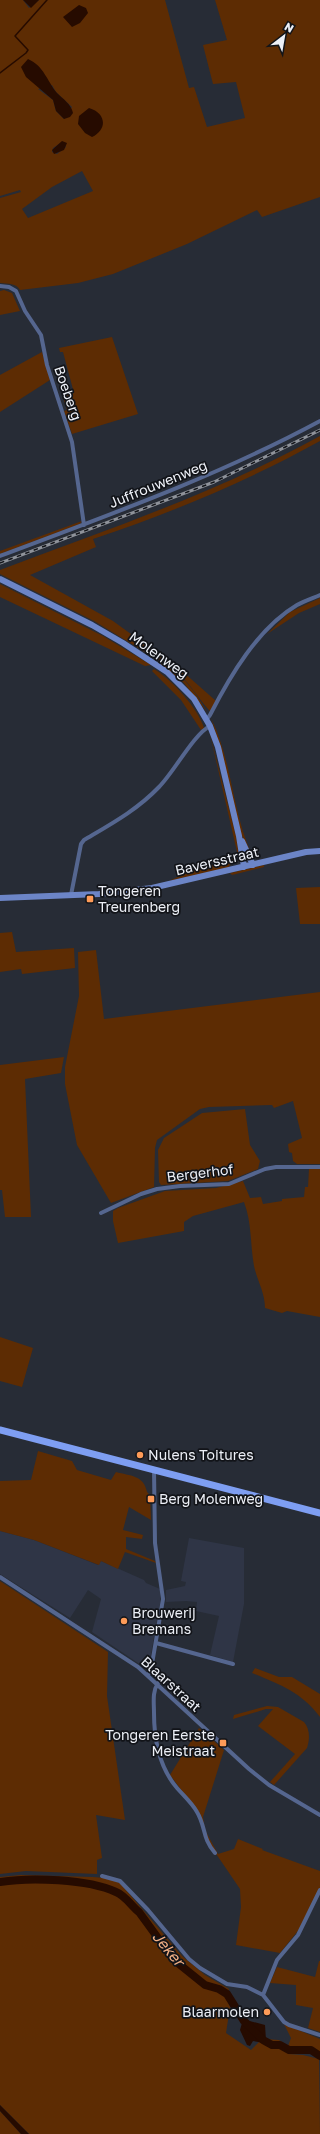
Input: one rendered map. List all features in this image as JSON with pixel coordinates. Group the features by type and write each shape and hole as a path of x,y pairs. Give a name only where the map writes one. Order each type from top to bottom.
{"main road":[{"name":"Molenweg","path":"0,579 92,625 155,663 185,688 207,718 218,747 239,836 244,867"},
{"name":"Molenweg","path":"239,836 253,865"},
{"name":"Baversstraat","path":"0,898 71,895 152,888 306,852 320,851"},
{"path":"0,1430 320,1513"}],"street":[{"name":"Boeberg","path":"0,286 9,287 16,291 22,305 42,335 47,365 72,442 84,525"},
{"name":"Juffrouwenweg","path":"0,556 177,489 244,460 320,421"},
{"path":"207,718 236,667 264,635 284,615 298,605 320,595"},
{"path":"71,895 81,844 84,840 125,817 144,802 160,786 200,734 210,726"},
{"name":"Bergerhof","path":"101,1213 141,1194 157,1190 180,1186 229,1184 265,1169 276,1167 320,1166"},
{"path":"148,1675 151,1670 163,1599 155,1543 154,1469"},
{"name":"Blaarstraat","path":"0,1577 148,1675 158,1683 179,1706 249,1769 269,1785 320,1815"},
{"path":"156,1643 233,1664"},
{"path":"158,1683 154,1693 154,1722 155,1741 160,1758 170,1779 197,1810 206,1841 215,1853"},
{"path":"102,1876 120,1881 148,1910 167,1935 189,1959 221,1982 246,1987 263,1995 284,2022 289,2025 320,2035"},
{"path":"263,1995 277,1960 298,1935 320,1890"}],"shaded area":[{"path":"0,0 23,0 29,8 39,0 165,0 189,88 194,87 207,127 245,118 236,82 213,84 203,45 227,40 215,0 320,0 320,197 262,217 257,210 187,244 113,274 78,283 20,290 14,285 0,283 0,198 21,192 20,190 0,196","holes":["52,85 56,92 72,107 64,119 56,111 53,100 38,89","62,142 66,147 57,154 52,152 53,148","82,171 93,191 28,218 22,209 52,187"]},
{"path":"23,0 39,0 31,8"},
{"path":"79,5 86,8 88,13 80,23 72,27 63,17"},
{"path":"28,59 42,70 57,93 69,104 73,113 70,117 64,119 56,111 53,100 26,77 21,67"},
{"path":"89,108 95,110 102,117 103,121 101,130 92,137 85,133 78,124 79,116"},
{"path":"62,141 67,143 64,150 54,154 52,150"},
{"path":"4,290 12,293 20,311 0,315 0,291"},
{"path":"112,337 138,414 72,434 64,411 67,410 63,397 74,393 63,352 60,352 59,348"},
{"path":"42,352 50,380 0,412 0,375"},
{"path":"320,436 320,441 265,470 180,507 93,539 96,547 30,575 113,621 182,671 216,701 210,711 181,675 174,669 94,621 0,574 0,570 163,509 203,492 242,475"},
{"path":"82,521 80,524 0,554 0,551"},
{"path":"0,584 103,636 151,665 145,666 0,597"},
{"path":"320,598 320,604 299,613 267,634 290,612"},
{"path":"158,662 166,665 187,682 207,712 183,682"},
{"path":"154,669 168,679 190,703 201,720 204,728 201,730 181,700 152,671"},
{"path":"211,718 218,734 228,768 240,820 251,853 241,834 220,746"},
{"path":"209,730 236,836 239,856 238,856"},
{"path":"235,858 228,868 169,881 191,871"},
{"path":"264,865 264,867 232,875 230,873"},
{"path":"320,887 320,924 300,924 296,888"},
{"path":"12,932 16,952 74,948 75,968 22,974 21,969 0,972 0,933"},
{"path":"96,950 104,1019 320,992 320,1164 297,1164 293,1161 292,1153 289,1152 288,1144 302,1138 293,1101 274,1108 272,1105 209,1107 200,1109 157,1140 155,1148 154,1187 111,1203 77,1145 65,1084 65,1067 79,996 78,952"},
{"path":"64,1057 61,1073 25,1079 31,1217 5,1217 2,1190 0,1190 0,1065"},
{"path":"245,1109 250,1145 260,1161 258,1169 228,1181 161,1185 159,1182 158,1150 164,1138 202,1113"},
{"path":"309,1169 320,1169 320,1317 287,1311 282,1313 265,1308 264,1297 254,1266 250,1226 244,1202 193,1216 184,1222 184,1231 118,1243 113,1221 113,1211 118,1208 165,1191 216,1188 243,1181 250,1198 261,1197 263,1204 282,1201 282,1199 304,1197 305,1187 308,1187"},
{"path":"0,1337 33,1348 22,1387 0,1381"},
{"path":"38,1451 72,1461 77,1470 111,1480 116,1472 140,1479 150,1495 151,1520 129,1507 123,1530 143,1535 142,1539 126,1537 126,1549 155,1561 156,1563 125,1552 118,1569 101,1561 99,1565 34,1540 0,1531 0,1481 31,1480"},
{"path":"0,1531 34,1540 98,1565 101,1561 144,1580 146,1583 160,1589 160,1604 149,1665 144,1667 92,1632 101,1599 88,1590 70,1618 0,1574"},
{"path":"189,1538 244,1548 244,1604 233,1662 210,1655 219,1616 196,1611 197,1602 166,1602 166,1590 185,1586 186,1582 181,1581"},
{"path":"0,1581 108,1652 107,1696 125,1820 96,1815 102,1858 97,1860 97,1874 26,1871 0,1874"},
{"path":"255,1668 279,1677 292,1677 320,1694 320,1717 313,1708 298,1695 252,1673"},
{"path":"267,1706 278,1707 304,1722 309,1734 307,1748 274,1785 270,1782 295,1754 258,1726 273,1709 266,1709 233,1719 234,1715"},
{"path":"199,1728 224,1750 203,1817 205,1830 218,1854 234,1849 238,1839 263,1849 262,1850 320,1871 320,1888 301,1927 280,1953 236,1945 241,1907 240,1889 206,1839 201,1816 170,1775"},
{"path":"21,1875 93,1877 105,1878 120,1883 182,1956 205,1975 229,1989 226,1997 230,2007 226,2033 251,2050 259,2042 265,2043 265,2039 279,2040 288,2046 291,2038 284,2024 320,2039 320,2055 305,2053 300,2047 289,2047 288,2054 303,2055 319,2059 320,2134 29,2134 0,2105 0,1877"},
{"path":"319,1961 320,2032 308,2028 313,2008 296,2005 296,1985 270,1983 277,1967 315,1977"},
{"path":"229,1995 246,2018 242,2022 226,1997"},
{"path":"246,2020 265,2025 266,2040 264,2043 253,2041 250,2046 247,2045 240,2030 242,2023"},
{"path":"0,2105 29,2134 21,2134 0,2111"},
{"path":"0,2111 21,2134 0,2134"}],"waterway":[{"path":"0,73 28,50 15,36 47,0"},
{"name":"Jeker","path":"0,1882 12,1880 59,1880 90,1884 120,1894 139,1912 174,1960 205,1985 219,1989 227,1994 244,2021 263,2040 272,2045 280,2045 289,2050 311,2050 320,2056"}],"railway":[{"path":"0,563 214,482 320,430"}],"place":[{"name":"Tongeren Treurenberg","path":"90,899"},
{"name":"Nulens Toitures","path":"140,1455"},
{"name":"Berg Molenweg","path":"151,1499"},
{"name":"Brouwerij Bremans","path":"124,1621"},
{"name":"Tongeren Eerste Meistraat","path":"223,1743"},
{"name":"Blaarmolen","path":"267,2012"}]}
